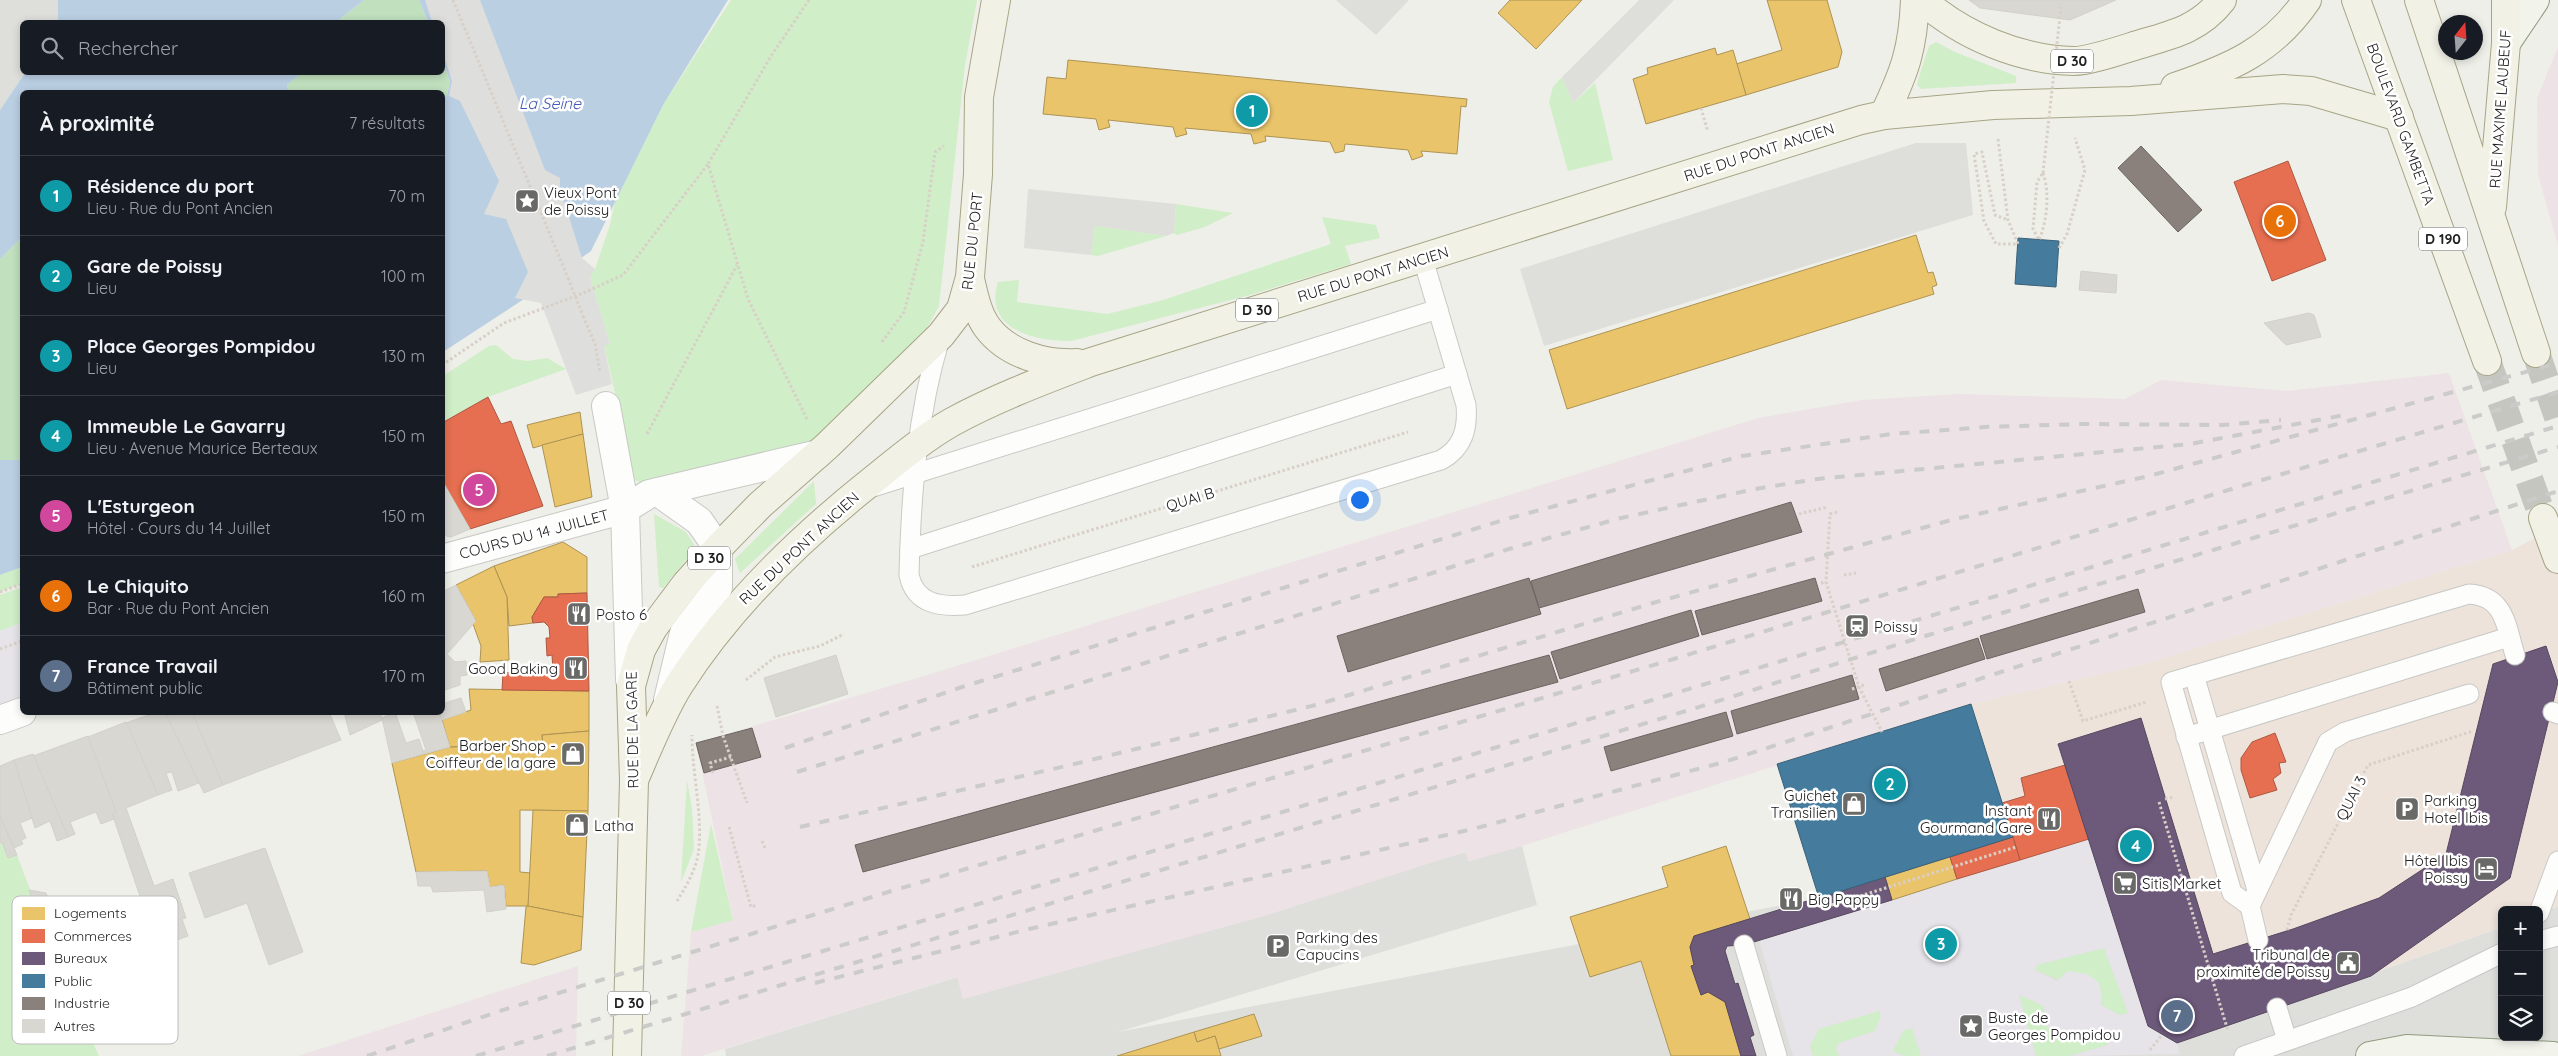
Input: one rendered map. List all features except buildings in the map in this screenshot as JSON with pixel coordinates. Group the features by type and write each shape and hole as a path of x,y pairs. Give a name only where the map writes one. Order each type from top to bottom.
{"main road":[{"name":"RUE DU PORT","path":"818,454 941,335 962,309 970,277 978,174 979,97 996,0"},
{"path":"1884,115 1900,83 1909,56 1913,39 1915,0"},
{"name":"D 30","path":"1922,0 1957,26 2014,52 2076,61 2162,38 2194,27 2222,0"},
{"name":"RUE DU PONT ANCIEN","path":"2131,101 2207,76 2245,60 2281,32 2306,0"},
{"name":"BOULEVARD GAMBETTA","path":"2356,0 2487,361"},
{"path":"2420,0 2536,353"},
{"name":"RUE MAXIME LAUBEUF","path":"2492,219 2506,44 2506,0"},
{"name":"RUE DU PONT ANCIEN","path":"634,780 666,709 712,636 737,606 830,514 918,444 952,422 1091,362 1854,122 1884,115 1994,105 2131,101 2284,89 2310,91 2399,117"},
{"name":"D 30","path":"970,277 980,315 987,326 1008,346 1041,361 1061,364 1091,362"},
{"name":"D 30","path":"631,686 641,650 653,628 686,584 760,505 818,454"},
{"path":"2543,518 2558,559"},
{"name":"RUE DE LA GARE","path":"627,1056 634,780 631,686"}],"street":[{"path":"2506,44 2535,0"},
{"name":"RUE DE LA GARE","path":"606,406 625,509 631,686"},
{"path":"625,509 649,494 818,454"},
{"path":"658,492 700,521 718,548 718,588 684,633 666,709"},
{"name":"COURS DU 14 JUILLET","path":"445,558 625,509"},
{"path":"0,720 20,713"},
{"path":"2370,1056 2407,1049 2554,1056"}],"lane":[{"path":"941,335 928,376 914,473 909,575 911,586 919,597 938,605 965,605 1441,460 1455,451 1463,439 1466,427 1466,405 1423,259"},
{"path":"856,493 914,473 1438,309"},
{"path":"910,549 1457,374"},
{"path":"2186,737 2512,646 2499,606 2494,600 2469,594 2171,682 2186,737 2232,893 2254,898"},
{"path":"2194,675 2254,898 2258,940"},
{"path":"2254,898 2328,742 2345,732 2469,694"},
{"path":"2542,906 2558,861"},
{"path":"2543,940 2558,936"},
{"path":"1744,945 1777,1056"},
{"path":"2244,1056 2412,997 2498,955"},
{"path":"2277,1008 2287,1040"}],"path":[{"path":"452,0 595,344 606,406"},
{"path":"445,363 504,323 581,294 623,275 708,164 771,56 809,0"},
{"path":"2043,173 2037,182 2033,229 2039,240 2044,230 2047,184 2043,173 2061,7"},
{"path":"1994,105 2008,220 2018,244 1996,244 1984,221 1974,154 1982,152 1995,215 2008,220"},
{"path":"1700,108 1711,140"},
{"path":"2058,248 2067,234 2086,170 2072,130"},
{"path":"880,343 904,312 923,242 935,152 947,144"},
{"path":"708,164 748,299 810,426"},
{"path":"643,440 737,264"},
{"name":"QUAI B","path":"972,567 1408,432"},
{"path":"1799,514 1828,507"},
{"path":"1838,512 1830,514 1826,582 1861,686 1882,732"},
{"path":"1844,575 1856,573"},
{"path":"1821,583 1826,582"},
{"path":"0,592 20,585"},
{"path":"746,680 775,657 820,646 844,634"},
{"path":"0,649 20,642"},
{"path":"2069,681 2082,721 2175,695"},
{"path":"1852,689 1861,686"},
{"path":"717,706 723,736 747,803"},
{"name":"QUAI 3","path":"2287,930 2292,915 2368,765 2473,731"},
{"path":"677,901 689,881 699,849 698,812 692,764 692,734"},
{"path":"713,773 710,763 730,757"},
{"path":"2159,802 2229,1035"},
{"path":"729,827 751,907 757,905"},
{"path":"762,841 765,848"},
{"path":"1822,908 2016,848"},
{"path":"2150,1050 2162,1035"}],"shaded area":[{"path":"0,0 58,0 58,20 20,20 20,75 24,75 0,110"},
{"path":"1336,0 1409,0 1376,35"},
{"path":"1639,0 1674,0 1573,103 1562,77"},
{"path":"2558,47 2558,246 2538,175 2537,98"},
{"path":"1916,143 1966,143 1973,215 1544,346 1520,269"},
{"path":"1028,189 1176,204 1174,233 1166,236 1095,226 1091,255 1024,248"},
{"path":"2449,373 2512,550 2144,664 1971,704 1522,846 1468,861 1465,852 1268,915 963,999 957,977 701,1056 681,1056 691,932 733,919 696,743 924,676 1758,418 1862,400 1959,394 2125,399 2161,380 2287,391"},
{"path":"2558,526 2558,906 2543,912 2543,906 2498,906 2498,928 2177,1043 2148,1026 2089,839 2020,860 1971,704 2144,664 2512,550"},
{"path":"20,624 20,699 0,707 0,631"},
{"path":"2013,837 2020,860 2277,1008 2498,928 2498,1041 2543,1041 2543,912 2558,906 2558,1056 726,1056 725,1049 958,977 963,999 1466,852 1469,861 1522,846 1537,905 1118,1032 1819,898"},
{"path":"2089,839 2148,1026 2177,1043 2180,1054 2069,1056 2108,1045 2107,1039 2089,1029 2074,1038 2066,1040 2058,1037 2046,1026 2044,1006 2019,995 2036,1056 1921,1056 1912,1028 1904,1030 1894,1048 1894,1052 1905,1056 1839,1056 1836,1048 1839,1043 1875,1031 1881,1016 1879,1011 1819,1029 1810,1046 1813,1056 1793,1056 1759,941","holes":["2104,948 2128,1013 2120,1015 2101,1005 2102,997 2099,983 2088,974 2068,971 2057,981 2035,970 2037,965"]},
{"path":"578,966 576,1056 298,1056"}],"green space":[{"path":"364,0 419,0 427,20 340,20"},
{"path":"731,0 977,0 965,65 939,306 917,347 803,449 644,484 635,480 604,345 610,344 590,277 595,269 610,225 615,202 663,105"},
{"path":"1936,42 1955,52 2016,76 2016,83 1921,89 1917,85 1918,80 1929,46"},
{"path":"445,68 450,82 447,95 445,96 445,90 288,90 287,85 300,75 445,75"},
{"path":"1562,77 1573,103 1595,83 1613,160 1568,171 1549,102 1553,87"},
{"path":"1176,204 1233,213 1205,227 1177,235 1174,233"},
{"path":"1322,217 1376,225 1380,238 1345,246 1351,264 1250,295 1071,341 1043,339 1016,330 1005,322 998,311 995,298 998,282 1019,280 1017,302 1107,314 1163,300 1331,244"},
{"path":"1095,226 1166,236 1098,256 1091,255"},
{"path":"20,239 20,460 0,460 0,259"},
{"path":"496,345 513,359 528,361 547,358 566,369 488,397 445,422 445,375 489,346"},
{"path":"814,481 816,504 740,573 735,559"},
{"path":"654,514 686,532 696,548 663,588 659,587"},
{"path":"20,568 20,584 0,592 0,575"},
{"path":"20,588 20,624 0,631 0,595"},
{"path":"687,780 692,808 694,849 681,882"},
{"path":"711,824 733,920 691,932"},
{"path":"2,842 8,858 17,855 32,896 12,896 12,1044 94,1044 99,1056 0,1056 0,843"},
{"path":"2104,948 2128,1013 2120,1015 2101,1005 2102,997 2035,970 2037,965"},
{"path":"2019,995 2044,1006 2046,1026 2085,1033 2089,1029 2107,1039 2108,1045 2069,1056 2036,1056"},
{"path":"1879,1011 1881,1016 1875,1031 1839,1043 1836,1048 1839,1056 1813,1056 1810,1046 1818,1029"},
{"path":"1912,1028 1921,1056 1905,1056 1894,1052 1894,1048 1904,1030"}],"water":[{"path":"58,0 364,0 340,20 58,20"},
{"name":"La Seine","path":"419,0 728,0 663,105 591,251 521,301 445,351 445,96 447,95 450,82 445,68 445,20 427,20"},
{"path":"24,75 300,75 287,85 288,90 20,90 20,239 0,259 0,110"},
{"path":"0,460 20,460 20,568 0,575"}],"pier":[{"name":"Vieux Pont de Poissy","path":"425,0 480,0 545,170 560,178 560,189 582,258 595,269 590,277 610,344 604,346 612,384 576,395 541,303 515,298 528,272 506,219 484,214 499,181 460,101 449,96 452,81 445,59 445,20 431,20"}],"tunnel":[{"path":"2536,353 2558,417"},
{"path":"2487,361 2543,518"}],"railway":[{"path":"800,827 1066,766 1316,705 1653,603 1955,519 2149,476 2558,363"},
{"path":"367,1056 503,1010 885,893 1667,661 2558,392"},
{"path":"797,772 1509,549 1621,518 1755,489 1817,479 2190,444 2350,414"},
{"path":"785,748 962,687 1510,518 1742,456 1891,434 1985,427 2082,424 2222,425 2281,420"},
{"path":"476,1056 2558,426"},
{"path":"547,1056 1686,711 1925,636 2558,447"},
{"path":"815,983 1029,929 1473,829 1724,762 2558,491"}],"place":[{"name":"Résidence du port","path":"1252,111"},
{"name":"Vieux Pont de Poissy","path":"527,201"},
{"name":"Le Chiquito","path":"2280,221"},
{"name":"L'Esturgeon","path":"479,490"},
{"name":"Posto 6","path":"579,614"},
{"name":"Poissy","path":"1857,626"},
{"name":"Good Baking","path":"576,668"},
{"name":"Barber Shop - Coiffeur de la gare","path":"573,754"},
{"name":"Gare de Poissy","path":"1890,784"},
{"name":"Guichet Transilien","path":"1854,804"},
{"name":"Parking Hotel Ibis","path":"2407,809"},
{"name":"Instant Gourmand Gare","path":"2049,819"},
{"name":"Latha","path":"577,825"},
{"name":"Immeuble Le Gavarry","path":"2136,846"},
{"name":"Hôtel Ibis Poissy","path":"2486,869"},
{"name":"Sitis Market","path":"2125,883"},
{"name":"Big Pappy","path":"1791,899"},
{"name":"Place Georges Pompidou","path":"1941,944"},
{"name":"Parking des Capucins","path":"1278,946"},
{"name":"Tribunal de proximité de Poissy","path":"2348,963"},
{"name":"France Travail","path":"2177,1016"},
{"name":"Buste de Georges Pompidou","path":"1971,1026"}]}
